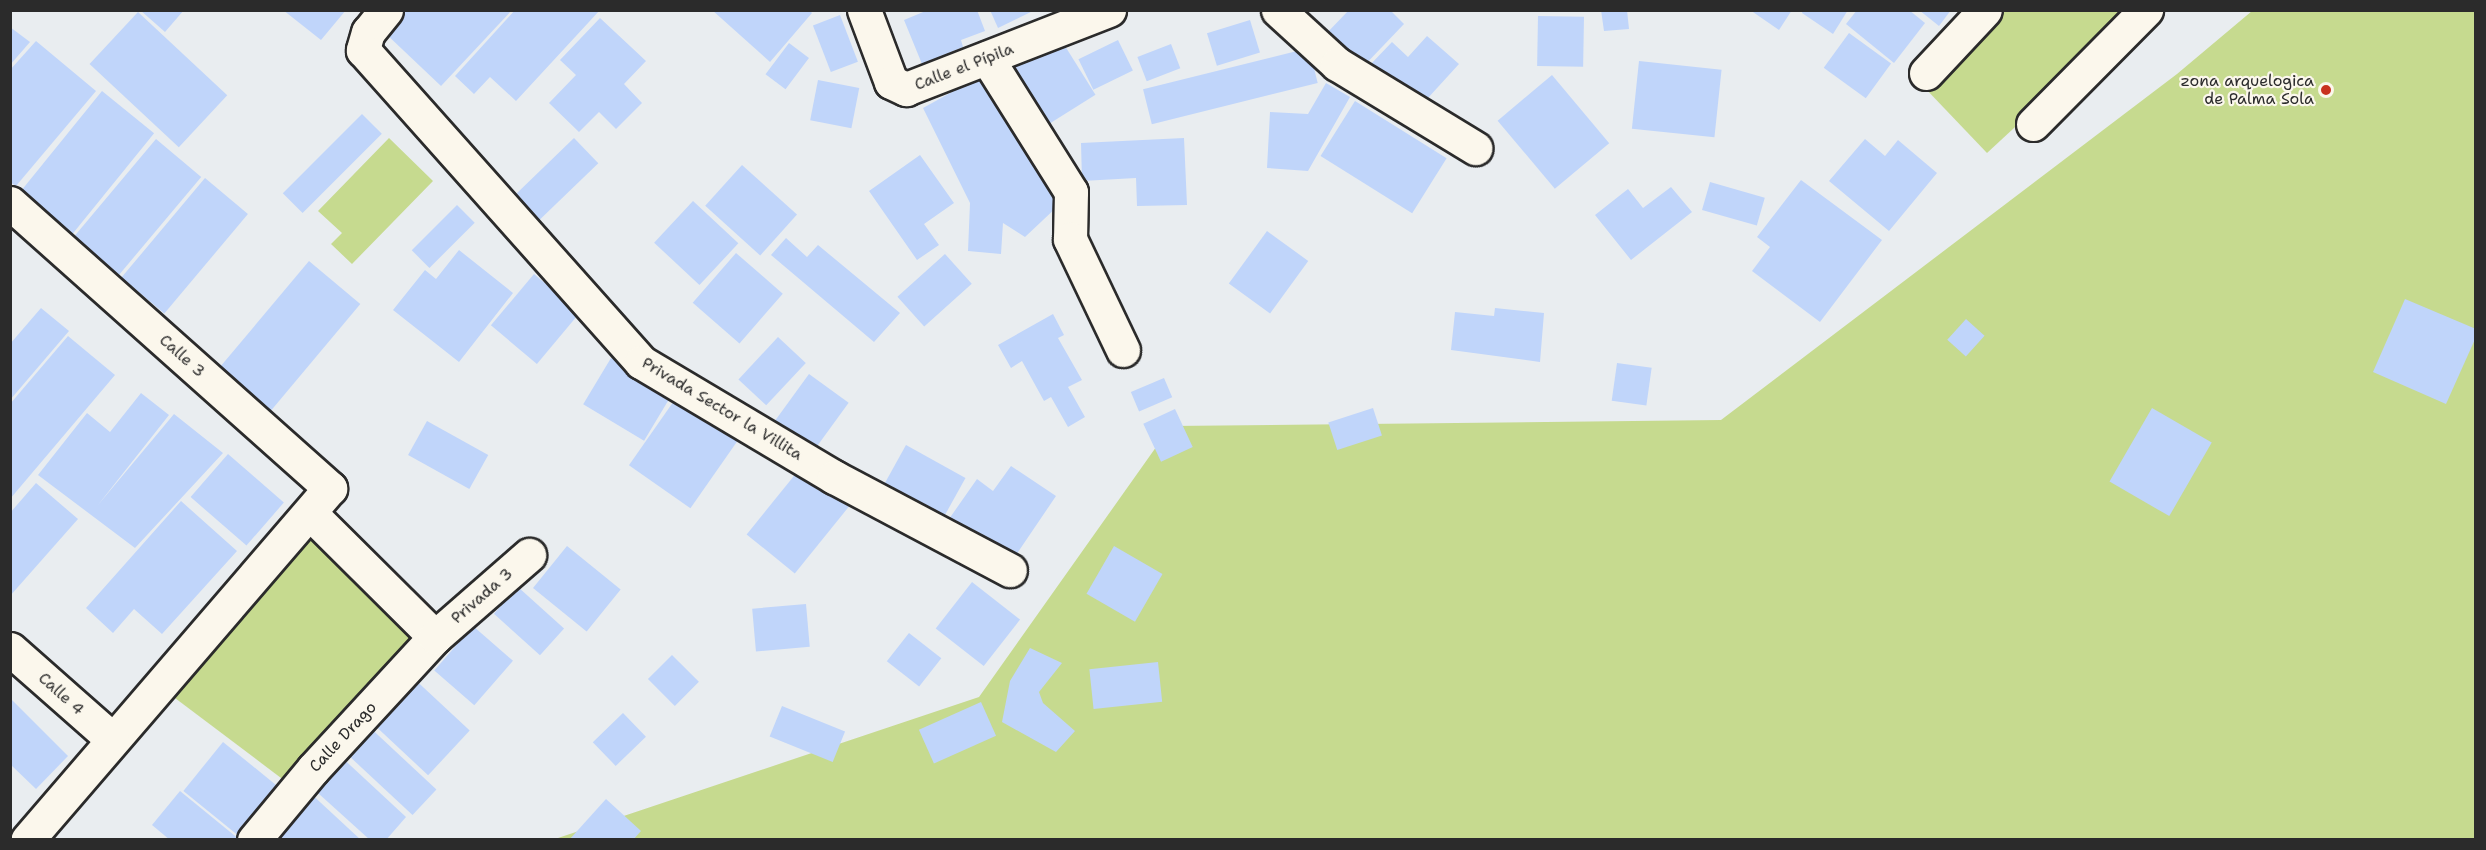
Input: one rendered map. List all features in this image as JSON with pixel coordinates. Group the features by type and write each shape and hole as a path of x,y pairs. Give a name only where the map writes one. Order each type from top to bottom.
{"street":[{"name":"Privada Sector la Villita","path":"386,10 368,32 363,50 641,362 834,477 1010,570"},
{"name":"Calle el Pípila","path":"864,10 891,82 906,89 1108,10"},
{"path":"1278,10 1337,64 1475,148"},
{"path":"1926,73 1985,10"},
{"path":"2033,124 2146,10"},
{"path":"987,58 1071,192 1070,239 1123,350"},
{"name":"Calle 3","path":"10,203 330,488 27,840"},
{"path":"310,513 435,638"},
{"name":"Privada 3","path":"435,638 529,555"},
{"name":"Calle Drago","path":"254,840 313,769 435,638"},
{"name":"Calle 4","path":"10,649 112,739"}],"green space":[{"path":"2005,11 2140,11 1987,153 1924,87"},
{"path":"2252,11 2475,11 2475,839 552,840 979,697 1171,426 1721,420 2177,74"},
{"path":"389,138 433,181 352,264 331,244 342,233 318,211"},
{"path":"310,531 420,648 289,784 163,689"}],"building":[{"path":"140,10 184,10 165,32"},
{"path":"283,10 346,10 321,40"},
{"path":"404,10 512,10 441,86 384,32"},
{"path":"515,10 600,10 516,101 490,77 474,94 455,76"},
{"path":"712,10 809,10 812,13 770,62"},
{"path":"928,10 977,10 985,31 961,40 963,47 922,64 904,20"},
{"path":"990,10 1035,10 998,28"},
{"path":"1349,10 1390,10 1404,24 1360,70 1324,36"},
{"path":"1601,10 1627,10 1629,29 1604,31"},
{"path":"1750,10 1792,10 1779,30"},
{"path":"1803,10 1848,10 1833,34 1802,13"},
{"path":"1857,10 1909,10 1925,23 1894,63 1846,24"},
{"path":"1919,10 1951,10 1939,26"},
{"path":"138,12 227,95 179,147 90,64"},
{"path":"840,15 858,62 831,72 813,25"},
{"path":"1538,16 1584,17 1583,67 1537,66"},
{"path":"600,18 646,61 624,84 642,103 616,129 599,112 579,132 549,103 576,75 560,60"},
{"path":"1250,20 1260,53 1217,66 1207,33"},
{"path":"10,27 30,42 10,65"},
{"path":"1849,33 1891,64 1866,98 1824,68"},
{"path":"1427,36 1459,64 1417,110 1368,67 1392,42 1408,57"},
{"path":"1060,38 1096,95 1043,128 1007,71"},
{"path":"1118,40 1133,71 1093,90 1078,59"},
{"path":"36,41 96,91 16,186 10,182 10,70"},
{"path":"789,43 809,58 785,89 766,74"},
{"path":"1171,44 1180,68 1147,81 1137,57"},
{"path":"1309,48 1318,83 1152,124 1143,89"},
{"path":"1639,61 1722,70 1714,137 1632,129"},
{"path":"1552,75 1609,143 1555,189 1498,121"},
{"path":"981,76 1059,205 1025,237 1003,223 1001,254 968,251 970,203 923,108"},
{"path":"818,80 859,88 851,128 810,120"},
{"path":"1326,83 1350,97 1308,171 1267,168 1270,112 1308,114"},
{"path":"102,91 154,133 72,235 20,193"},
{"path":"1355,101 1447,158 1412,213 1321,156"},
{"path":"362,114 382,134 303,213 283,193"},
{"path":"574,138 598,163 532,227 508,202"},
{"path":"1184,138 1187,205 1137,206 1136,178 1082,181 1081,143"},
{"path":"156,139 201,177 119,275 74,237"},
{"path":"1865,139 1885,156 1898,140 1937,173 1889,231 1829,181"},
{"path":"920,155 954,203 924,224 939,245 917,260 869,191"},
{"path":"742,165 797,215 760,255 705,206"},
{"path":"205,178 248,214 164,314 121,278"},
{"path":"1801,180 1882,240 1820,322 1752,271 1770,247 1757,237"},
{"path":"1710,182 1765,198 1757,226 1702,210"},
{"path":"1671,187 1692,212 1631,260 1595,215 1628,189 1643,208"},
{"path":"693,201 738,243 699,285 654,243"},
{"path":"457,205 475,223 429,268 412,250"},
{"path":"1267,231 1308,261 1270,314 1229,284"},
{"path":"786,238 807,257 818,245 900,313 874,342 771,255"},
{"path":"459,250 513,293 459,362 393,310 425,270 436,279"},
{"path":"736,253 783,294 739,343 693,303"},
{"path":"945,254 972,284 924,327 897,297"},
{"path":"309,261 360,304 267,415 216,372"},
{"path":"534,274 580,313 537,364 491,325"},
{"path":"2405,299 2476,329 2476,337 2446,404 2373,372"},
{"path":"41,308 69,331 10,400 10,344"},
{"path":"1495,308 1544,313 1540,362 1451,350 1455,312 1494,316"},
{"path":"1053,314 1064,335 1058,338 1082,380 1068,387 1085,417 1068,427 1051,397 1044,401 1022,361 1011,368 998,345"},
{"path":"1966,319 1985,336 1966,357 1947,340"},
{"path":"68,336 115,375 10,499 10,404"},
{"path":"778,337 806,363 766,405 738,379"},
{"path":"611,358 672,395 644,441 583,404"},
{"path":"1617,363 1652,368 1646,406 1612,401"},
{"path":"809,374 849,403 811,455 771,426"},
{"path":"1164,378 1172,397 1139,411 1131,392"},
{"path":"141,393 169,415 98,505 174,414 223,453 135,548 38,475 87,413 110,432"},
{"path":"676,398 737,441 690,508 629,465"},
{"path":"1373,408 1382,436 1337,450 1328,423"},
{"path":"2152,408 2212,442 2169,516 2110,482"},
{"path":"1175,409 1193,447 1161,462 1143,424"},
{"path":"427,421 488,455 469,489 408,455"},
{"path":"906,445 965,478 942,520 883,487"},
{"path":"228,454 284,503 246,546 191,497"},
{"path":"802,466 850,505 795,573 747,534"},
{"path":"1011,466 1056,496 1012,561 949,519 977,479 993,491"},
{"path":"36,483 78,519 10,596 10,513"},
{"path":"181,501 237,551 162,634 134,609 113,633 86,608"},
{"path":"567,546 621,589 587,631 533,588"},
{"path":"1114,546 1162,574 1135,622 1086,594"},
{"path":"972,582 1020,620 984,666 936,628"},
{"path":"518,587 564,628 540,655 494,614"},
{"path":"806,604 810,647 756,652 752,609"},
{"path":"473,626 513,661 474,705 434,671"},
{"path":"909,633 941,658 919,687 887,661"},
{"path":"1030,648 1062,663 1039,692 1043,703 1075,731 1056,752 1002,722 1010,681"},
{"path":"672,655 699,682 675,706 648,679"},
{"path":"1158,662 1162,702 1094,709 1089,669"},
{"path":"409,674 470,731 428,775 367,719"},
{"path":"12,700 68,756 36,789 10,764"},
{"path":"981,702 996,736 934,763 919,730"},
{"path":"782,706 845,731 833,762 770,737"},
{"path":"623,713 646,737 616,766 593,742"},
{"path":"364,722 436,790 413,815 340,748"},
{"path":"223,742 277,785 237,834 183,791"},
{"path":"337,753 406,817 386,840 370,840 308,784"},
{"path":"307,790 361,840 278,840 269,831"},
{"path":"180,791 240,840 170,840 152,825"},
{"path":"606,799 641,831 633,840 569,840"}],"place":[{"name":"zona arquelogica de Palma Sola","path":"2326,90"}]}
